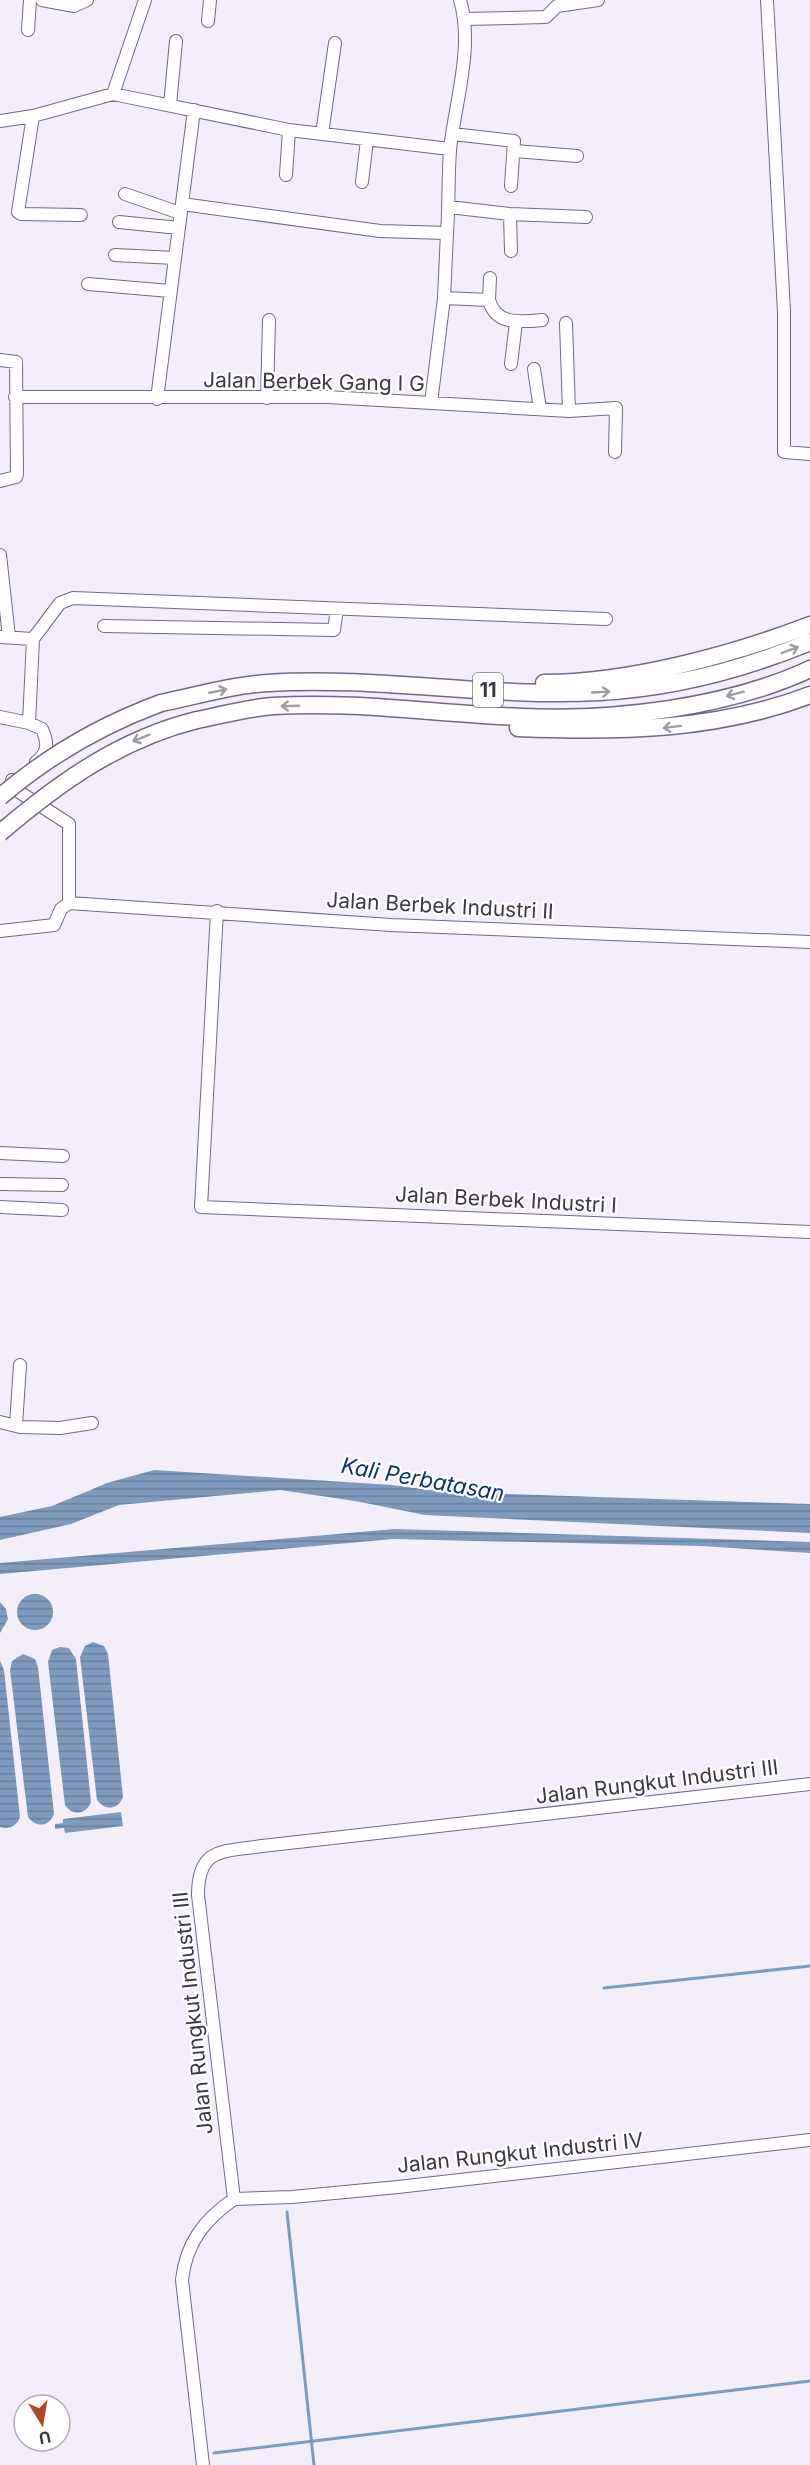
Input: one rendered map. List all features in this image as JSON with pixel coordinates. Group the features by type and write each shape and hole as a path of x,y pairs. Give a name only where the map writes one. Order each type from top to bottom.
{"highway":[{"path":"342,683 407,679 548,682 631,674 706,658 810,625"},
{"name":"11","path":"0,797 62,749 122,718 161,703 266,683 342,683 504,691 617,691 677,684 726,672 810,642"},
{"name":"11","path":"0,833 73,775 109,753 166,728 197,720 271,706 322,705 523,717 628,714 738,693 810,669"},
{"path":"322,705 448,723 587,731 656,729 712,722 810,695"}],"street":[{"path":"28,30 30,0"},
{"path":"42,0 74,6 87,0"},
{"path":"113,94 145,0"},
{"path":"208,21 210,0"},
{"path":"431,403 444,298 450,149 465,19 460,0"},
{"path":"465,19 546,17 557,6 598,0"},
{"path":"766,0 784,303 784,452 810,454"},
{"path":"170,105 176,41"},
{"path":"322,134 334,44"},
{"path":"0,121 33,116 113,94 290,130 450,149"},
{"path":"157,399 194,110"},
{"path":"33,116 18,212 21,214 81,215"},
{"path":"286,175 290,130"},
{"path":"453,134 512,139 515,151 511,186"},
{"path":"362,182 367,140"},
{"path":"515,151 577,156"},
{"path":"125,194 181,208 380,231 447,233"},
{"path":"449,207 510,214 586,218"},
{"path":"510,214 511,251"},
{"path":"119,222 179,228"},
{"path":"115,255 175,258"},
{"path":"490,278 489,300 491,310 497,316 516,322 542,321"},
{"path":"88,284 170,291"},
{"path":"444,298 489,300"},
{"path":"267,398 269,320"},
{"path":"511,364 516,322"},
{"path":"566,323 569,411"},
{"path":"0,360 16,362 17,474 15,477 0,481"},
{"path":"534,369 540,409"},
{"name":"Jalan Berbek Gang I G","path":"15,397 157,399 327,397 569,411 616,408 615,452"},
{"path":"0,555 5,637 33,639"},
{"path":"29,723 33,639 60,603 73,598 606,619"},
{"path":"104,626 334,630 337,609"},
{"path":"0,717 29,723 42,729 47,746 46,753 13,778 11,784 69,824 69,903 61,909 54,925 0,931"},
{"name":"Jalan Berbek Industri II","path":"69,903 217,911 391,925 810,942"},
{"name":"Jalan Berbek Industri I","path":"217,911 201,1207 810,1232"},
{"path":"0,1153 63,1156"},
{"path":"0,1184 62,1185"},
{"path":"0,1207 62,1210"},
{"path":"16,1425 20,1365"},
{"path":"0,1422 60,1428 92,1423"},
{"name":"Jalan Rungkut Industri III","path":"234,2199 198,1895 200,1869 211,1855 353,1834 810,1784"},
{"name":"Jalan Rungkut Industri IV","path":"234,2199 292,2197 398,2187 810,2140"},
{"path":"203,2465 182,2280 184,2263 195,2237 204,2224 234,2199"}],"water":[{"name":"Kali Perbatasan","path":"154,1470 392,1485 446,1492 810,1504 810,1533 425,1515 355,1501 280,1490 119,1505 71,1524 0,1540 0,1517 52,1506 107,1483"},
{"name":"Kali Perbatasan","path":"395,1529 810,1542 810,1553 701,1546 393,1539 0,1574 0,1563"},
{"path":"35,1594 48,1599 53,1612 48,1625 35,1630 22,1625 17,1612 22,1599"},
{"path":"0,1602 6,1609 8,1619 0,1633"},
{"path":"93,1642 104,1646 108,1654 123,1797 115,1807 111,1808 100,1804 97,1800 80,1657 85,1646"},
{"path":"60,1647 69,1648 76,1659 91,1802 82,1812 71,1811 65,1805 48,1662 52,1650"},
{"path":"23,1654 35,1659 38,1667 54,1814 46,1824 35,1823 28,1817 10,1670 12,1661"},
{"path":"0,1661 4,1670 20,1817 15,1825 9,1828 0,1827"},
{"path":"121,1812 123,1826 65,1833 64,1828 55,1829 55,1824 63,1823 63,1819"}],"waterway":[{"path":"604,1988 810,1966"},
{"path":"287,2212 314,2465"},
{"path":"214,2453 810,2381"}]}
